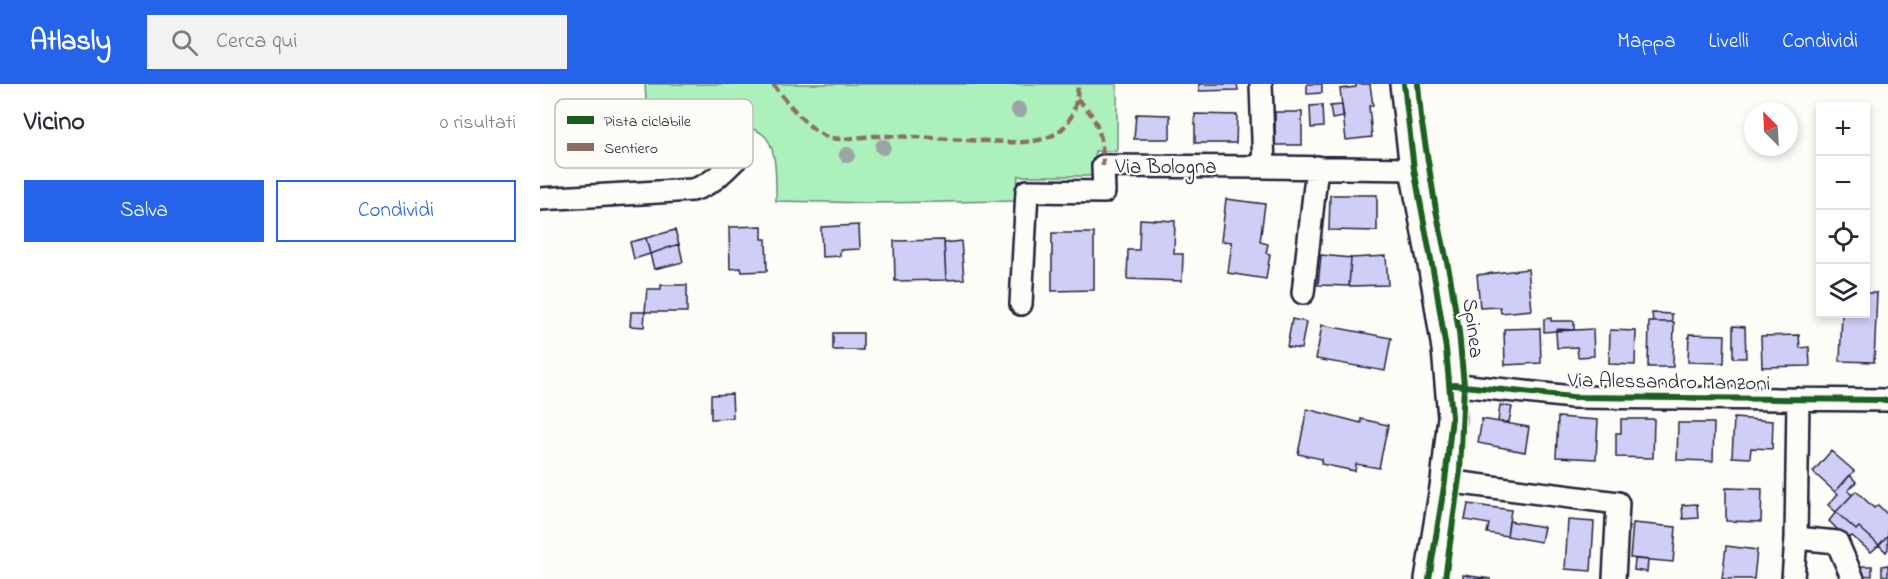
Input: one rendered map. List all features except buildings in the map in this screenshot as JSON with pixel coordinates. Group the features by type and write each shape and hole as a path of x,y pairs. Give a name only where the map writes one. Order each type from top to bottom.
{"street":[{"path":"1261,84 1264,167"},
{"path":"1404,84 1414,169 1436,286 1452,417 1445,481 1429,579"},
{"name":"Via Bologna","path":"1021,303 1027,191 1104,192 1103,166 1414,169"},
{"path":"1303,292 1317,167"},
{"path":"540,199 692,190 714,180 727,168"},
{"name":"Via Alessandro Manzoni","path":"1449,384 1572,397 1888,400"},
{"path":"1793,579 1796,538 1798,399"},
{"path":"1445,481 1618,503 1614,579"},
{"path":"1796,538 1837,542 1853,579"}],"green space":[{"path":"645,84 1117,84 1117,151 1095,151 1095,176 1018,176 1016,201 871,203 776,201 774,157 770,143 763,134 753,129 753,99 646,99"}],"marked path":[{"path":"773,84 804,120 818,132 832,138 893,136 1014,142 1030,142 1060,131 1073,113 1078,84"},
{"path":"1077,99 1095,121 1101,138 1103,166"}],"cycle path":[{"path":"1404,84 1414,169 1446,349 1452,417 1445,481 1429,579"},
{"name":"Spinea","path":"1418,84 1421,118 1436,210 1459,332 1464,385 1460,471 1445,579"},
{"path":"1454,385 1572,397 1888,400"}]}
